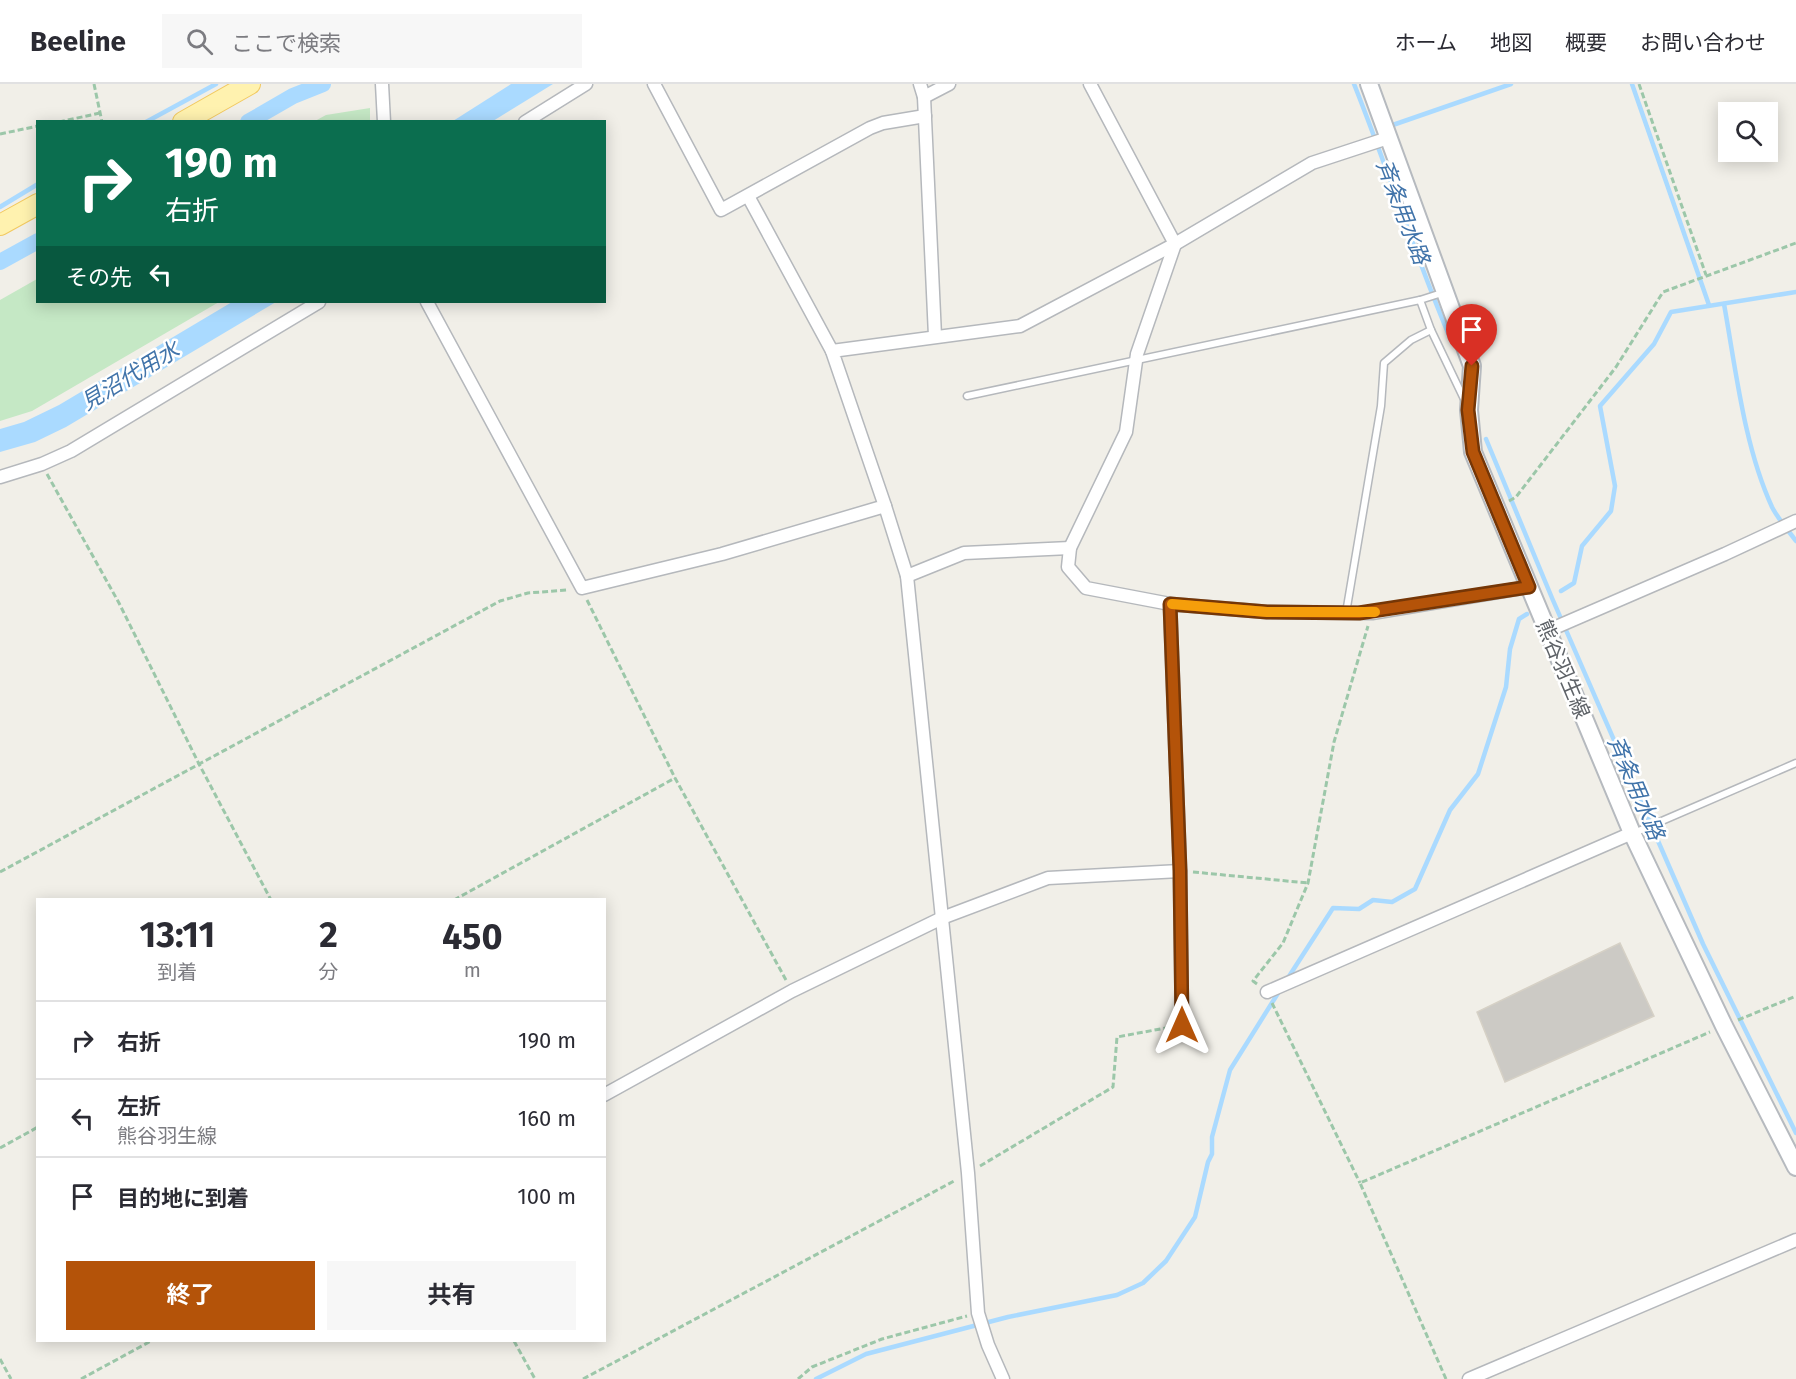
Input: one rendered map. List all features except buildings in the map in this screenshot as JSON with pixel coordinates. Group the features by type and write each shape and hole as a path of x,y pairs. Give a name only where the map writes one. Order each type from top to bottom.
{"main road":[{"path":"187,120 250,84"},
{"name":"熊谷羽生線","path":"1369,84 1443,292 1472,366 1468,410 1473,452 1636,832 1724,1026 1796,1167"},
{"path":"0,225 36,205"}],"street":[{"path":"528,120 586,84"},
{"path":"654,84 721,210 870,128 883,123 925,116"},
{"path":"920,84 924,97 935,336"},
{"path":"924,97 949,84"},
{"path":"1090,84 1175,244 1136,359 1126,432 1070,548 1068,567 1086,588 1170,604 1267,612 1346,614 1372,612 1529,587"},
{"path":"383,86 384,120"},
{"path":"832,351 1020,326 1175,244 1312,163 1387,137"},
{"path":"748,196 832,351 907,576 968,1173 978,1313 988,1345 1003,1379"},
{"path":"0,477 42,464 71,451 317,303"},
{"path":"428,303 582,588 722,554 885,506"},
{"path":"1549,630 1795,521"},
{"path":"907,576 964,554 1070,548"},
{"path":"1170,604 1180,871 1182,1025"},
{"path":"1272,989 1636,832"},
{"path":"606,1094 792,991 942,918 1048,878 1180,871"},
{"path":"1469,1379 1796,1240"}],"lane":[{"path":"967,396 1421,299 1443,292"},
{"path":"1421,299 1431,330 1468,410"},
{"path":"1346,614 1381,406 1384,363 1411,340 1431,330"},
{"path":"1636,832 1796,763"}],"path":[{"path":"94,84 102,120"},
{"path":"1639,84 1705,275"},
{"path":"68,120 100,113"},
{"path":"0,135 36,126"},
{"path":"1516,497 1616,367 1663,292 1796,243"},
{"path":"42,464 119,603 270,898"},
{"path":"0,872 500,602 528,593 582,588 675,778 792,991"},
{"path":"1372,612 1334,742 1308,883 1283,943 1253,981 1272,989 1446,1379"},
{"path":"458,898 675,778"},
{"path":"1180,871 1308,883"},
{"path":"1748,1016 1796,996"},
{"path":"583,1379 968,1173 1113,1087 1117,1037 1182,1025"},
{"path":"1360,1183 1724,1026"},
{"path":"0,1148 36,1129"},
{"path":"798,1379 812,1367 882,1339 978,1313"},
{"path":"81,1379 149,1342"},
{"path":"515,1342 536,1379"},
{"path":"0,1359 11,1379"}],"green space":[{"path":"370,108 370,120 317,120 326,115"},
{"path":"36,280 36,303 217,303 32,411 0,421 0,300"}],"water":[{"path":"511,84 553,84 495,120 455,120"},
{"name":"見沼代用水","path":"230,303 274,303 66,427 35,442 0,452 0,429 24,422 59,405"}],"waterway":[{"path":"150,120 216,84"},
{"path":"251,120 293,96 323,84"},
{"name":"斉条用水路","path":"1354,84 1425,277 1451,340"},
{"path":"1387,127 1511,84"},
{"path":"1632,84 1709,305"},
{"path":"0,207 36,185"},
{"path":"0,262 36,242"},
{"path":"1561,591 1574,583 1582,546 1611,511 1615,486 1600,406 1654,344 1671,312 1796,292"},
{"path":"1724,304 1742,407 1754,459 1772,507 1796,541"},
{"name":"斉条用水路","path":"1486,439 1552,598 1703,944 1796,1133"},
{"path":"1286,981 1333,908 1359,909 1373,900 1392,902 1415,889 1450,810 1478,774 1506,687 1510,649 1519,619 1527,614"},
{"path":"816,1379 866,1354 1008,1317 1117,1295 1143,1283 1166,1261 1195,1217 1212,1154 1212,1137 1230,1070 1280,990"}],"slow traffic":[{"path":"1172,604 1267,612 1346,614 1375,612"}],"route":[{"path":"1182,1025 1180,871 1170,604 1267,612 1346,614 1372,612 1529,587 1473,452 1468,410 1472,366"}]}
